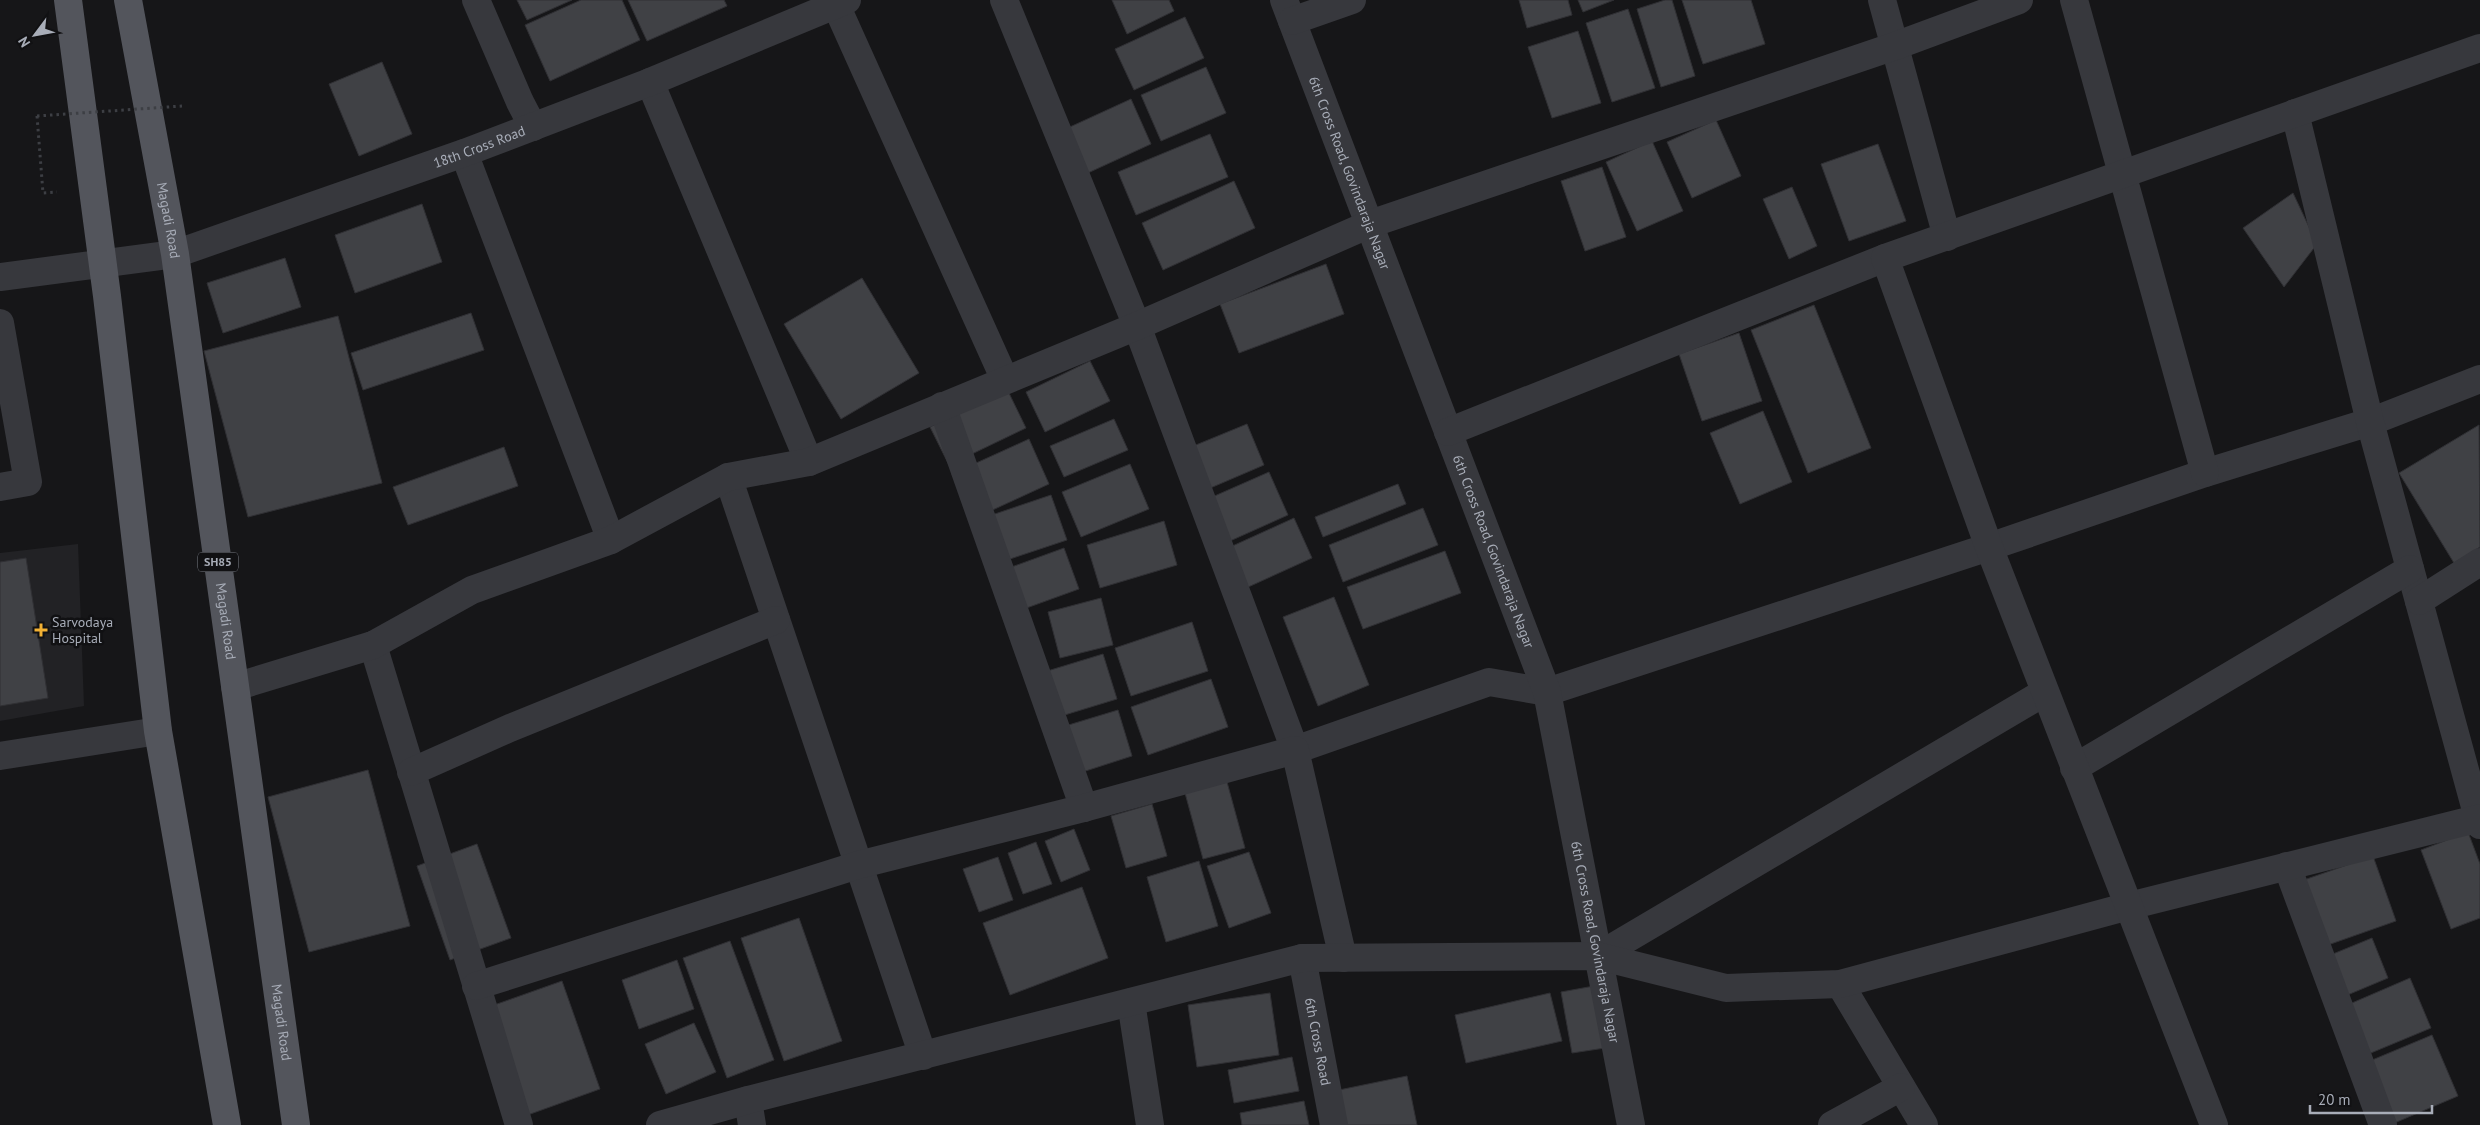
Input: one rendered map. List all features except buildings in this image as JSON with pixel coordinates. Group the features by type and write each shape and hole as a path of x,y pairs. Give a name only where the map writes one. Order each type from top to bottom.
{"main road":[{"path":"68,0 103,263 158,731 227,1125"},
{"name":"Magadi Road","path":"128,0 175,254 296,1125"}],"street":[{"path":"476,0 520,102 533,127"},
{"path":"1004,0 1137,326 1295,750 1343,958"},
{"path":"1288,10 1352,0"},
{"path":"1882,0 1947,237"},
{"path":"235,688 373,645 472,590 611,540 728,477 809,462 1137,326 1370,224 1895,46 2019,0"},
{"path":"2074,0 2205,473"},
{"name":"18th Cross Road","path":"0,277 175,254 533,127 650,82 841,2"},
{"path":"841,2 1005,380"},
{"name":"6th Cross Road, Govindaraja Nagar","path":"1288,10 1547,692 1631,1125"},
{"path":"1448,432 1885,258 2480,48"},
{"path":"650,82 809,462"},
{"path":"660,1125 750,1113 923,1056 1302,958 1598,956 1726,988 1840,984 2129,906 2479,820 2370,422 2295,113"},
{"path":"464,153 611,540"},
{"path":"1885,258 1989,547 2214,1125"},
{"path":"0,323 28,482 0,486"},
{"path":"476,986 858,865 1084,808 1295,750 1489,682 1547,692 1989,547 2205,473 2370,422 2480,379"},
{"path":"942,406 1084,808"},
{"path":"728,477 923,1056"},
{"path":"2419,601 2480,562"},
{"path":"2074,768 2410,569"},
{"path":"411,772 510,728 776,620"},
{"path":"373,645 519,1125"},
{"path":"1598,956 2045,692"},
{"path":"0,756 158,731"},
{"path":"2287,866 2383,1125"},
{"name":"6th Cross Road","path":"1302,958 1334,1125"},
{"path":"1840,984 1924,1125"},
{"path":"1131,1002 1150,1125"},
{"path":"1832,1125 1900,1087"}],"path":[{"path":"43,193 37,116 182,106"}],"shaded area":[{"name":"Sarvodaya Hospital","path":"78,544 84,706 0,721 0,553"}],"place":[{"name":"Sarvodaya Hospital","path":"41,630"}]}
